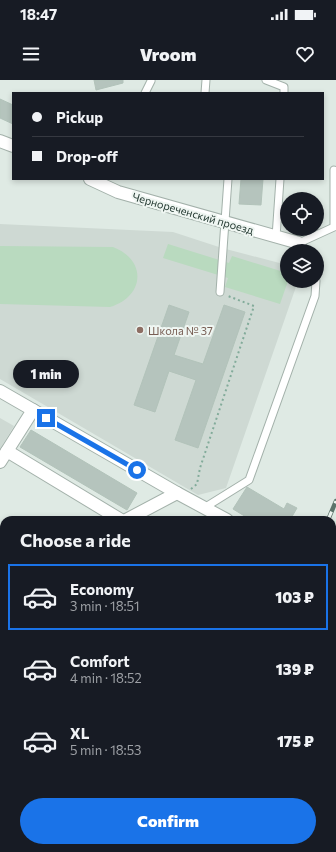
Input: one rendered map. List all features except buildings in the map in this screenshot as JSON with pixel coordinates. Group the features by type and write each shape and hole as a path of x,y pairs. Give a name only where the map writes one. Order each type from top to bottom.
{"street":[{"path":"0,141 12,146"},
{"name":"Чернореченский проезд","path":"97,181 118,192 276,237 295,244"},
{"path":"0,391 219,516"},
{"path":"0,462 32,410"},
{"path":"7,451 114,516"},
{"path":"134,516 177,493"}],"lane":[{"path":"205,92 206,80"},
{"path":"266,80 284,87 284,92"},
{"path":"146,92 151,81"},
{"path":"308,244 334,227 334,170"},
{"path":"220,292 228,180"},
{"path":"276,237 280,180"},
{"path":"204,508 249,480 315,296 316,288"}],"path":[{"path":"177,493 189,490 197,484 200,468 254,306 220,292"}],"shaded area":[{"name":"Школа № 37","path":"0,224 173,232 222,248 280,263 280,288 296,288 226,488 198,495 0,379"},
{"path":"0,418 14,426 0,449"}],"green space":[{"path":"168,244 229,263 232,256 280,271 280,288 286,288 280,304 225,287 228,278 163,258"},
{"path":"0,246 113,247 124,253 132,260 136,269 137,278 135,287 130,295 122,302 110,307 0,304"}],"railway":[{"path":"330,516 336,501"}],"place":[{"name":"Школа № 37","path":"140,330"}],"route":[{"path":"46,418 137,470"}]}
